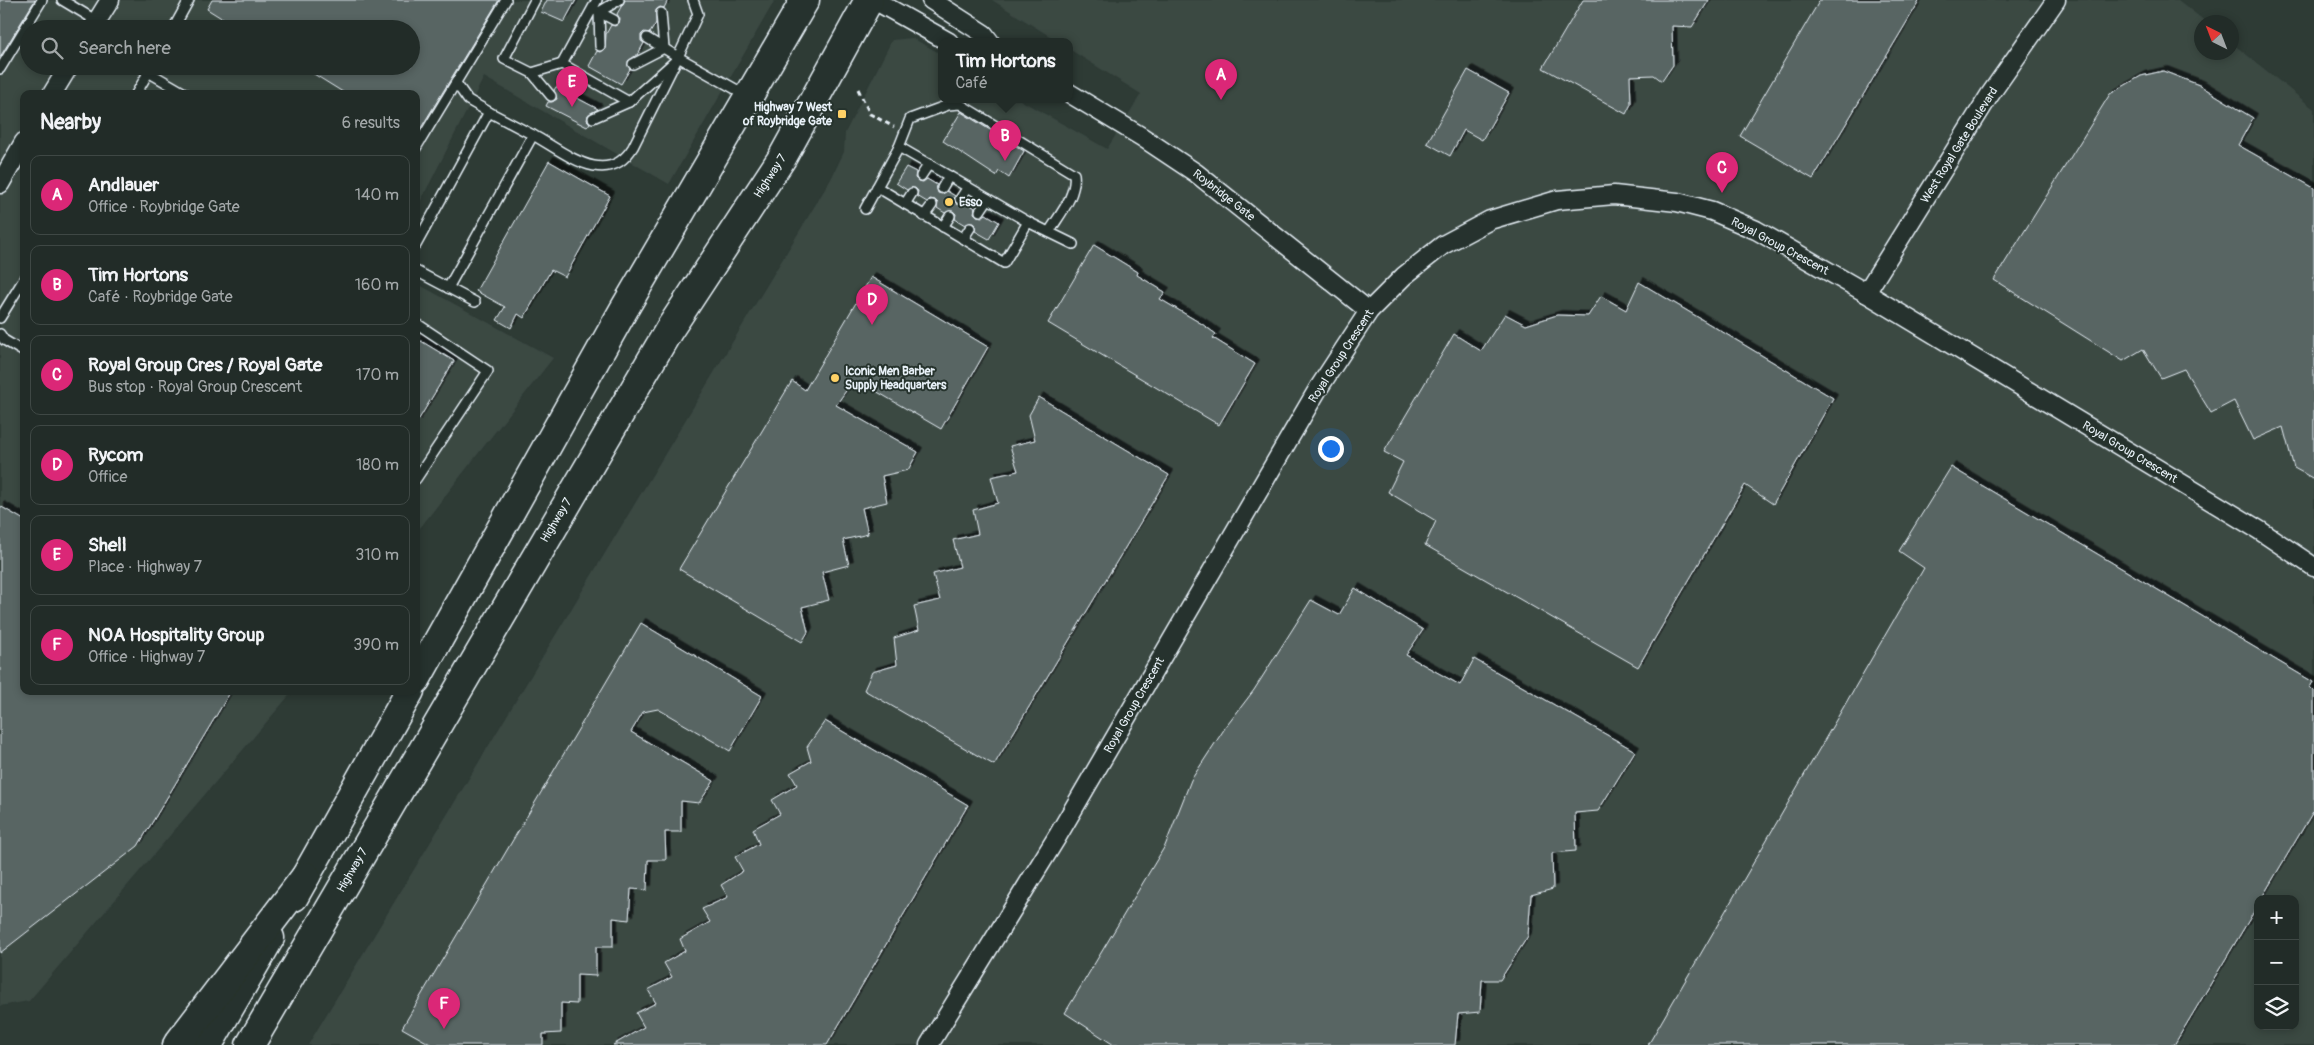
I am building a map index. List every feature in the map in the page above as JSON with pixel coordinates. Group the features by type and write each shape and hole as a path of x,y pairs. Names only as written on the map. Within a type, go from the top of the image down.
{"main road":[{"path":"420,673 623,311 805,0"},
{"name":"Highway 7","path":"250,1045 669,330 782,158 869,0"},
{"path":"208,1045 408,695"},
{"path":"177,1045 306,876"}],"street":[{"path":"97,20 110,0"},
{"path":"874,0 942,38"},
{"path":"931,0 984,34 987,38"},
{"name":"West Royal Gate Boulevard","path":"1866,293 1989,96 2056,0"},
{"path":"54,90 64,75"},
{"name":"Roybridge Gate","path":"1073,95 1142,137 1196,173 1368,311"},
{"path":"0,184 20,149"},
{"name":"Royal Group Crescent","path":"929,1045 1057,837 1318,389 1368,311 1404,276 1443,245 1490,220 1557,200 1614,195 1677,202 1712,211 1756,230 1866,293 2251,525 2314,567"}],"lane":[{"path":"30,20 42,0"},
{"path":"62,0 88,20"},
{"path":"178,20 189,0"},
{"path":"420,142 506,0"},
{"path":"535,0 504,58 532,73 551,96"},
{"path":"532,73 562,64 597,7 619,0"},
{"path":"456,83 468,100 489,112 533,134 587,165 598,168 609,167 619,163 633,147 698,14 693,0"},
{"path":"597,7 614,20"},
{"path":"597,7 600,46"},
{"path":"661,13 664,48"},
{"path":"0,69 20,36"},
{"path":"647,38 748,97"},
{"path":"633,64 664,48"},
{"path":"593,118 629,102 678,57"},
{"path":"562,64 629,102"},
{"path":"138,90 147,75"},
{"path":"158,75 180,90"},
{"path":"865,210 899,146 910,119 948,105 960,104 1074,174 1076,184 1071,197 1049,232"},
{"path":"420,238 489,112"},
{"path":"448,288 533,134"},
{"path":"899,146 1028,222 1073,244"},
{"path":"921,176 929,164"},
{"path":"942,188 949,176"},
{"path":"960,199 968,187"},
{"path":"877,188 1004,263 1028,222"},
{"path":"905,204 912,193"},
{"path":"980,211 988,199"},
{"path":"924,216 932,205"},
{"path":"943,227 950,216"},
{"path":"963,239 970,228"},
{"path":"420,273 475,302"},
{"path":"0,318 20,286"},
{"path":"420,326 488,371 420,473"},
{"path":"0,334 4,340 20,350"}],"path":[{"path":"858,90 870,114 904,132"}],"shaded area":[{"path":"0,0 775,0 669,184 484,77 420,202 420,90 20,90 20,695 290,695 29,1001 0,1006"},
{"path":"992,0 2178,0 2197,15 2194,15 2194,60 2239,60 2239,49 2314,109 2314,1045 308,1045 831,179 844,152 845,133 892,40 912,38 938,52 938,103 1025,103 1107,149 1141,94 1073,52 1073,38 1053,38"},
{"path":"420,285 553,358 420,528"}],"building":[{"path":"0,0 35,0 23,20 20,20 20,24 0,57"},
{"path":"212,0 499,0 420,129 420,90 340,90 315,75 420,75 420,20 225,20 207,9"},
{"path":"547,0 576,0 564,22 541,12"},
{"path":"625,0 668,0 664,8 660,7 656,10 656,23 650,33 644,32 641,35 641,41 644,43 638,54 628,61 630,69 621,84 589,66 597,51 601,52 605,49 606,34 611,25 615,26 619,23 620,19 617,14"},
{"path":"1583,0 1709,0 1692,27 1672,26 1673,65 1662,81 1654,75 1630,76 1631,104 1626,114 1543,68"},
{"path":"1820,0 1920,0 1813,179 1740,136"},
{"path":"1468,70 1509,93 1482,140 1464,130 1450,156 1427,143"},
{"path":"2163,71 2199,85 2253,118 2238,145 2314,188 2314,479 2294,468 2283,427 2253,440 2234,401 2211,413 2184,369 2161,378 2143,349 2123,361 1994,280 2110,94 2141,76"},
{"path":"556,87 598,109 588,115 587,120 590,123 587,127 546,106 548,102 557,99 554,90"},
{"path":"961,112 1024,151 1009,178 999,171 996,176 943,141"},
{"path":"549,161 610,196 565,277 551,270 524,318 518,314 511,328 497,320 505,307 476,291"},
{"path":"906,167 916,172 915,178 918,181 923,182 927,179 937,185 938,193 942,194 947,191 955,196 954,201 957,204 962,205 966,202 975,208 974,213 977,216 982,217 986,214 999,222 989,239 975,231 976,226 973,223 965,225 955,219 956,214 953,211 945,213 937,208 938,203 935,200 930,199 927,202 917,196 918,191 915,188 907,190 896,183"},
{"path":"1094,245 1138,272 1137,275 1165,292 1160,299 1202,324 1216,334 1213,338 1255,364 1219,425 1048,323"},
{"path":"871,277 988,347 941,429 862,383 848,388 836,405 918,452 908,470 882,476 887,502 862,508 868,534 843,540 849,565 822,572 829,600 802,607 808,632 802,642 679,569 792,381 805,390"},
{"path":"1639,282 1833,398 1773,504 1745,485 1638,667 1425,545 1436,521 1388,492 1403,462 1384,452 1454,334 1481,351 1505,314 1526,325 1557,315 1588,316 1601,296 1626,310"},
{"path":"420,340 454,361 420,417"},
{"path":"1039,397 1169,475 994,765 864,690 872,672 897,665 894,638 919,630 914,606 940,600 933,574 960,567 953,540 978,534 973,510 998,503 991,477 1018,471 1010,446 1035,440 1029,415"},
{"path":"1951,467 2313,682 2310,687 2314,691 2314,810 2263,895 2254,895 2254,912 2174,1045 1648,1045 1924,568 1899,551"},
{"path":"0,506 20,518 20,695 229,695 138,846 0,953"},
{"path":"1355,588 1423,630 1406,655 1460,685 1474,659 1635,751 1598,811 1575,813 1576,851 1552,853 1553,889 1531,895 1528,936 1500,980 1482,980 1480,1012 1458,1014 1455,1045 1114,1045 1065,1013 1165,846 1191,780 1225,728 1254,690 1311,600 1339,615"},
{"path":"641,623 762,696 730,751 658,709 643,712 631,732 714,781 699,803 681,801 681,832 665,832 666,860 648,860 647,890 631,889 629,920 613,918 613,947 596,947 596,976 577,975 577,1004 561,1003 561,1033 543,1034 543,1045 432,1045 402,1028"},
{"path":"825,721 968,805 827,1045 613,1045 644,1027 636,1013 656,1003 648,990 672,977 664,963 685,951 680,939 710,922 702,909 728,897 721,885 743,871 735,857 759,844 753,829 780,814 772,800 797,785 790,773 811,761 807,747"}],"place":[{"name":"Andlauer","path":"1221,100"},
{"name":"Shell","path":"572,107"},
{"name":"Highway 7 West of Roybridge Gate","path":"842,114"},
{"name":"Tim Hortons","path":"1005,161"},
{"name":"Royal Group Cres / Royal Gate","path":"1722,193"},
{"name":"Esso","path":"949,202"},
{"name":"Rycom","path":"872,325"},
{"name":"Iconic Men Barber Supply Headquarters","path":"835,378"},
{"name":"NOA Hospitality Group","path":"444,1029"}]}
